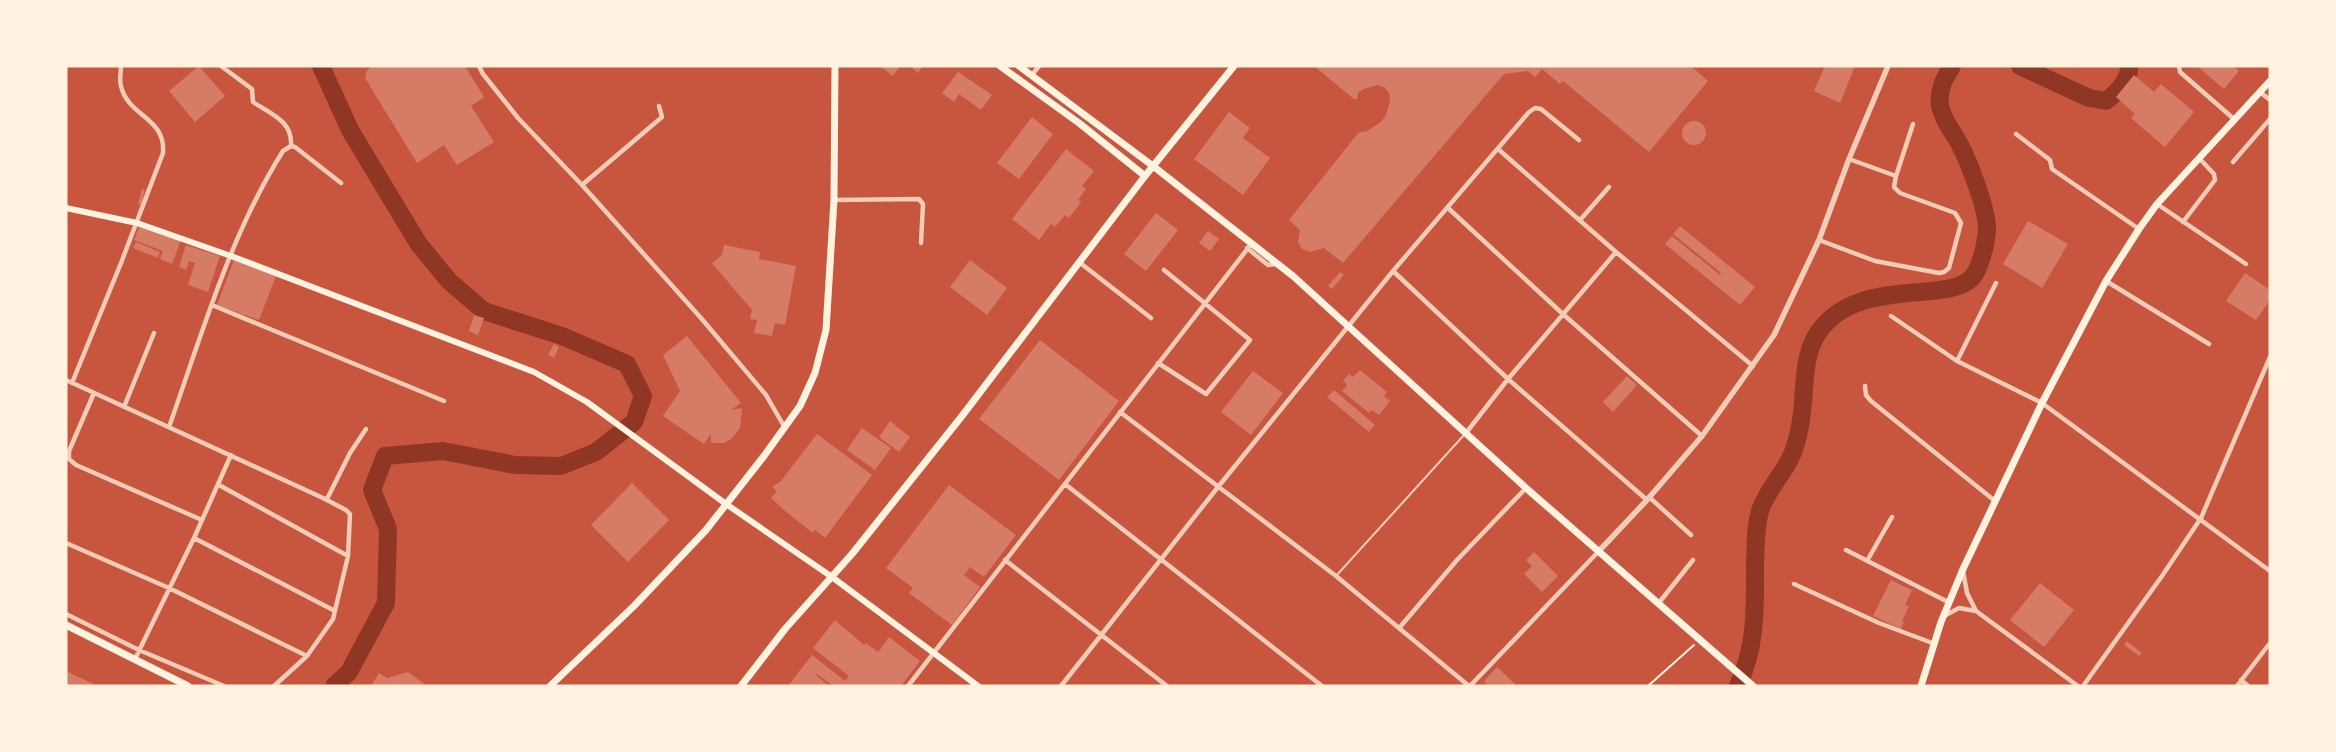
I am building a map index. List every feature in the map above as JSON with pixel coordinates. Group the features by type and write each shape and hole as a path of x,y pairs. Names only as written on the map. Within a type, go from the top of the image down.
{"main road":[{"path":"550,686 681,557 726,504 800,406 815,373 824,337 834,200 835,66"},
{"path":"1000,66 1009,69 1080,122 1145,176"},
{"path":"1019,66 1153,166 1250,246 1279,264 1526,488 1753,686"},
{"path":"741,686 785,629 832,577 962,416 1145,176 1234,66"},
{"path":"1921,686 1948,602 1963,569 2042,403 2106,281 2157,204 2270,81"},
{"path":"66,208 137,223 231,256 534,372 587,402 726,504 832,577 978,686"},
{"path":"66,625 188,686"}],"street":[{"path":"72,383 137,223 164,144 158,129 126,98 120,84 121,66"},
{"path":"221,66 252,89 254,102 286,124 292,136 291,146"},
{"path":"480,66 483,74 518,118 582,185 766,395 785,428"},
{"path":"1032,75 1039,66"},
{"path":"1120,412 1336,576 1470,686 1598,552 1702,436 1774,335 1818,240 1888,66"},
{"path":"2179,66 2180,72 2234,119"},
{"path":"2260,92 2270,100"},
{"path":"582,185 662,117 659,106"},
{"path":"1061,686 1218,487 1393,272 1529,112 1535,108 1541,109 1580,140"},
{"path":"2233,162 2270,119"},
{"path":"1818,240 1875,260 1939,273 1949,268 1961,223 1960,218 1955,213 1900,193 1894,187 1913,124"},
{"path":"2016,134 2050,160 2052,169 2139,229"},
{"path":"291,146 295,147 341,184"},
{"path":"169,427 212,305 251,208 268,174 283,151 291,146"},
{"path":"1498,149 1616,252 1753,366"},
{"path":"2183,222 2216,180 2214,174 2199,158"},
{"path":"1849,159 1896,176"},
{"path":"1580,220 1609,187"},
{"path":"834,200 919,199 924,204 921,243"},
{"path":"2157,204 2246,264"},
{"path":"1448,208 1564,315 1702,436"},
{"path":"908,686 1205,301 1250,246"},
{"path":"1466,433 1508,379 1616,252"},
{"path":"1079,262 1151,318"},
{"path":"1158,363 1206,394 1249,342 1247,335 1164,270"},
{"path":"1393,272 1508,379 1691,534"},
{"path":"2106,281 2208,344"},
{"path":"1957,361 1996,283"},
{"path":"212,305 444,401"},
{"path":"1891,316 1957,361 2042,403 2201,518 2270,571"},
{"path":"124,407 154,334"},
{"path":"2082,686 2162,576 2201,518 2270,357"},
{"path":"66,380 325,498 350,514 348,556 335,611 325,633 307,656 274,686"},
{"path":"1865,386 1866,395 1871,401 1995,501"},
{"path":"94,393 69,451 68,459 202,520"},
{"path":"325,498 350,452 366,429"},
{"path":"135,658 194,538 231,455"},
{"path":"1065,484 1322,686"},
{"path":"219,485 348,556"},
{"path":"1400,627 1457,560 1526,488"},
{"path":"1867,561 1892,517"},
{"path":"194,538 335,611"},
{"path":"66,543 169,588 307,656"},
{"path":"1846,550 1948,602"},
{"path":"1005,560 1166,686"},
{"path":"1658,604 1693,560"},
{"path":"1963,569 1967,593 1976,612"},
{"path":"1794,584 1879,623 1935,644"},
{"path":"1941,622 1952,610 1959,608 1976,612 2078,686"},
{"path":"66,614 139,650 224,686"},
{"path":"2236,686 2270,644"},
{"path":"2241,680 2248,686"}],"lane":[{"path":"1336,576 1466,433"}],"path":[{"path":"1648,686 1700,640"}],"building":[{"path":"199,66 225,96 195,122 169,91"},
{"path":"373,66 465,66 484,97 471,106 494,142 457,165 444,145 417,163 365,78 367,70"},
{"path":"880,66 900,66 893,76"},
{"path":"910,66 923,66 918,73"},
{"path":"1314,66 1691,66 1708,81 1649,152 1563,81 1560,84 1542,69 1535,77 1528,71 1504,74 1343,263 1324,248 1310,252 1302,249 1298,242 1300,230 1289,220 1358,133 1367,131 1381,122 1386,115 1390,101 1389,93 1384,87 1377,85 1364,89 1358,93 1357,99 1354,99"},
{"path":"1825,66 1855,66 1840,103 1814,91"},
{"path":"2197,66 2233,66 2239,71 2224,89"},
{"path":"958,72 992,95 981,110 959,94 954,102 942,93"},
{"path":"2134,75 2154,92 2161,84 2194,112 2165,147 2131,118 2135,114 2116,97"},
{"path":"1229,112 1250,128 1243,138 1270,158 1243,195 1194,159"},
{"path":"1032,117 1053,134 1019,179 997,163"},
{"path":"1694,121 1703,124 1706,133 1703,142 1694,145 1685,142 1682,133 1685,124"},
{"path":"1066,149 1094,171 1082,186 1086,189 1078,200 1081,202 1069,218 1065,215 1055,227 1051,224 1039,240 1012,219"},
{"path":"142,189 145,190 141,205 138,204"},
{"path":"1156,213 1178,230 1146,271 1124,254"},
{"path":"2028,221 2068,244 2042,288 2003,264"},
{"path":"140,225 181,240 172,264 160,259 163,251 134,240"},
{"path":"1680,226 1755,287 1740,305 1665,244 1672,236 1720,275 1721,273 1673,234"},
{"path":"1208,231 1219,239 1210,251 1199,243"},
{"path":"136,242 160,252 158,258 133,248"},
{"path":"186,245 220,256 208,292 188,285 195,263 189,261 186,270 179,267"},
{"path":"724,245 760,252 759,259 796,266 785,325 775,323 772,336 754,333 757,320 750,319 752,310 712,263 722,255"},
{"path":"234,260 276,276 259,320 217,305"},
{"path":"970,260 1007,288 987,315 950,287"},
{"path":"1340,272 1344,275 1332,289 1328,286"},
{"path":"2245,273 2270,290 2270,300 2256,320 2226,301"},
{"path":"474,315 484,318 478,335 469,331"},
{"path":"687,336 741,403 731,410 742,408 740,428 731,439 724,443 711,443 711,434 704,444 663,416 680,391 663,355"},
{"path":"1040,340 1119,401 1059,480 979,419"},
{"path":"554,344 559,347 554,358 548,355"},
{"path":"1360,370 1387,392 1384,396 1390,401 1379,415 1372,410 1369,413 1342,391 1347,385 1343,381 1349,374 1353,377"},
{"path":"1253,371 1283,393 1251,435 1221,412"},
{"path":"1627,376 1637,385 1613,412 1603,402"},
{"path":"1334,390 1375,425 1369,432 1327,397"},
{"path":"890,421 910,437 899,452 879,437"},
{"path":"862,428 891,448 875,470 847,450"},
{"path":"817,434 872,475 825,538 815,530 813,533 771,498 777,491 772,487 781,481"},
{"path":"632,483 669,520 628,562 591,525"},
{"path":"949,485 1016,535 984,577 970,567 964,575 980,587 952,625 909,593 913,588 886,568"},
{"path":"1534,552 1558,576 1542,592 1524,574 1532,566 1526,560"},
{"path":"1891,580 1912,590 1905,605 1909,606 1902,621 1904,622 1901,629 1873,616"},
{"path":"2040,583 2074,610 2044,647 2010,620"},
{"path":"835,620 864,645 866,643 878,652 889,637 920,661 901,686 833,686 817,674 829,686 788,686 812,655 845,681 849,676 813,648"},
{"path":"2127,641 2142,653 2139,656 2124,645"},
{"path":"1497,667 1515,686 1489,686 1484,681"},
{"path":"66,671 98,686 66,686"},
{"path":"408,672 427,686 371,686 379,673 387,678"}],"waterway":[{"path":"321,66 350,130 418,243 449,281 484,311 562,336 627,364 643,396 634,422 596,452 561,466 515,465 443,451 385,456 372,490 388,529 386,603 349,672 334,686"},
{"path":"1738,686 1749,655 1754,625 1755,562 1759,515 1767,495 1795,447 1802,415 1808,357 1816,336 1833,316 1855,304 1879,297 1949,288 1966,283 1976,272 1980,262 1987,232 1984,208 1967,161 1959,143 1945,121 1940,106 1942,85 1952,66"},
{"path":"2020,66 2089,98 2106,101 2125,82 2129,66"}]}
